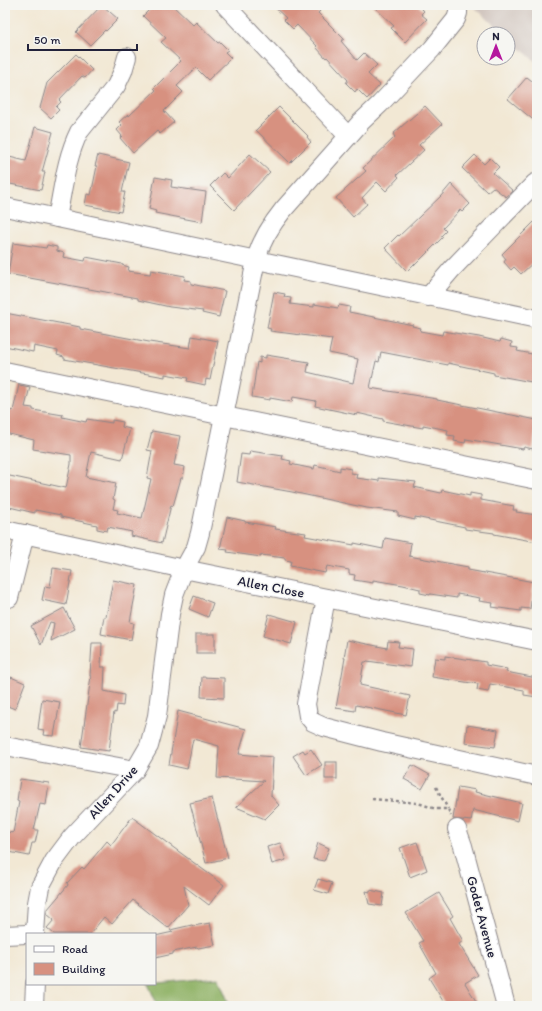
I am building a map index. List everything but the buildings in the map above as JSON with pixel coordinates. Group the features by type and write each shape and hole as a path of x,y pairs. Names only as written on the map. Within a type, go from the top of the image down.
{"street":[{"path":"225,5 348,136"},
{"name":"Allen Drive","path":"34,933 40,887 54,861 72,837 135,770 150,746 154,729 174,595 184,569 196,547 200,533 256,260 262,241 274,221 348,136 432,49 456,19 458,5"},
{"path":"57,218 69,159 76,139 116,86 123,71 127,57"},
{"path":"428,297 452,269 535,183"},
{"path":"5,207 537,319"},
{"path":"5,371 537,480"},
{"name":"Allen Close","path":"5,530 184,569 537,641"},
{"path":"9,598 26,534"},
{"path":"326,598 306,704 308,716 313,722 324,727 382,742 537,776"},
{"path":"5,746 135,770"},
{"name":"Godet Avenue","path":"457,829 463,846 506,1006"},
{"path":"5,935 26,934"},
{"path":"34,1006 35,985"}],"path":[{"path":"436,787 457,829"},
{"path":"372,799 418,803 436,809 448,809"}],"shaded area":[{"path":"472,5 537,5 537,63 516,45 516,26 495,26"}],"green space":[{"path":"218,977 230,1006 158,1006 148,985 156,985 156,983"}]}
